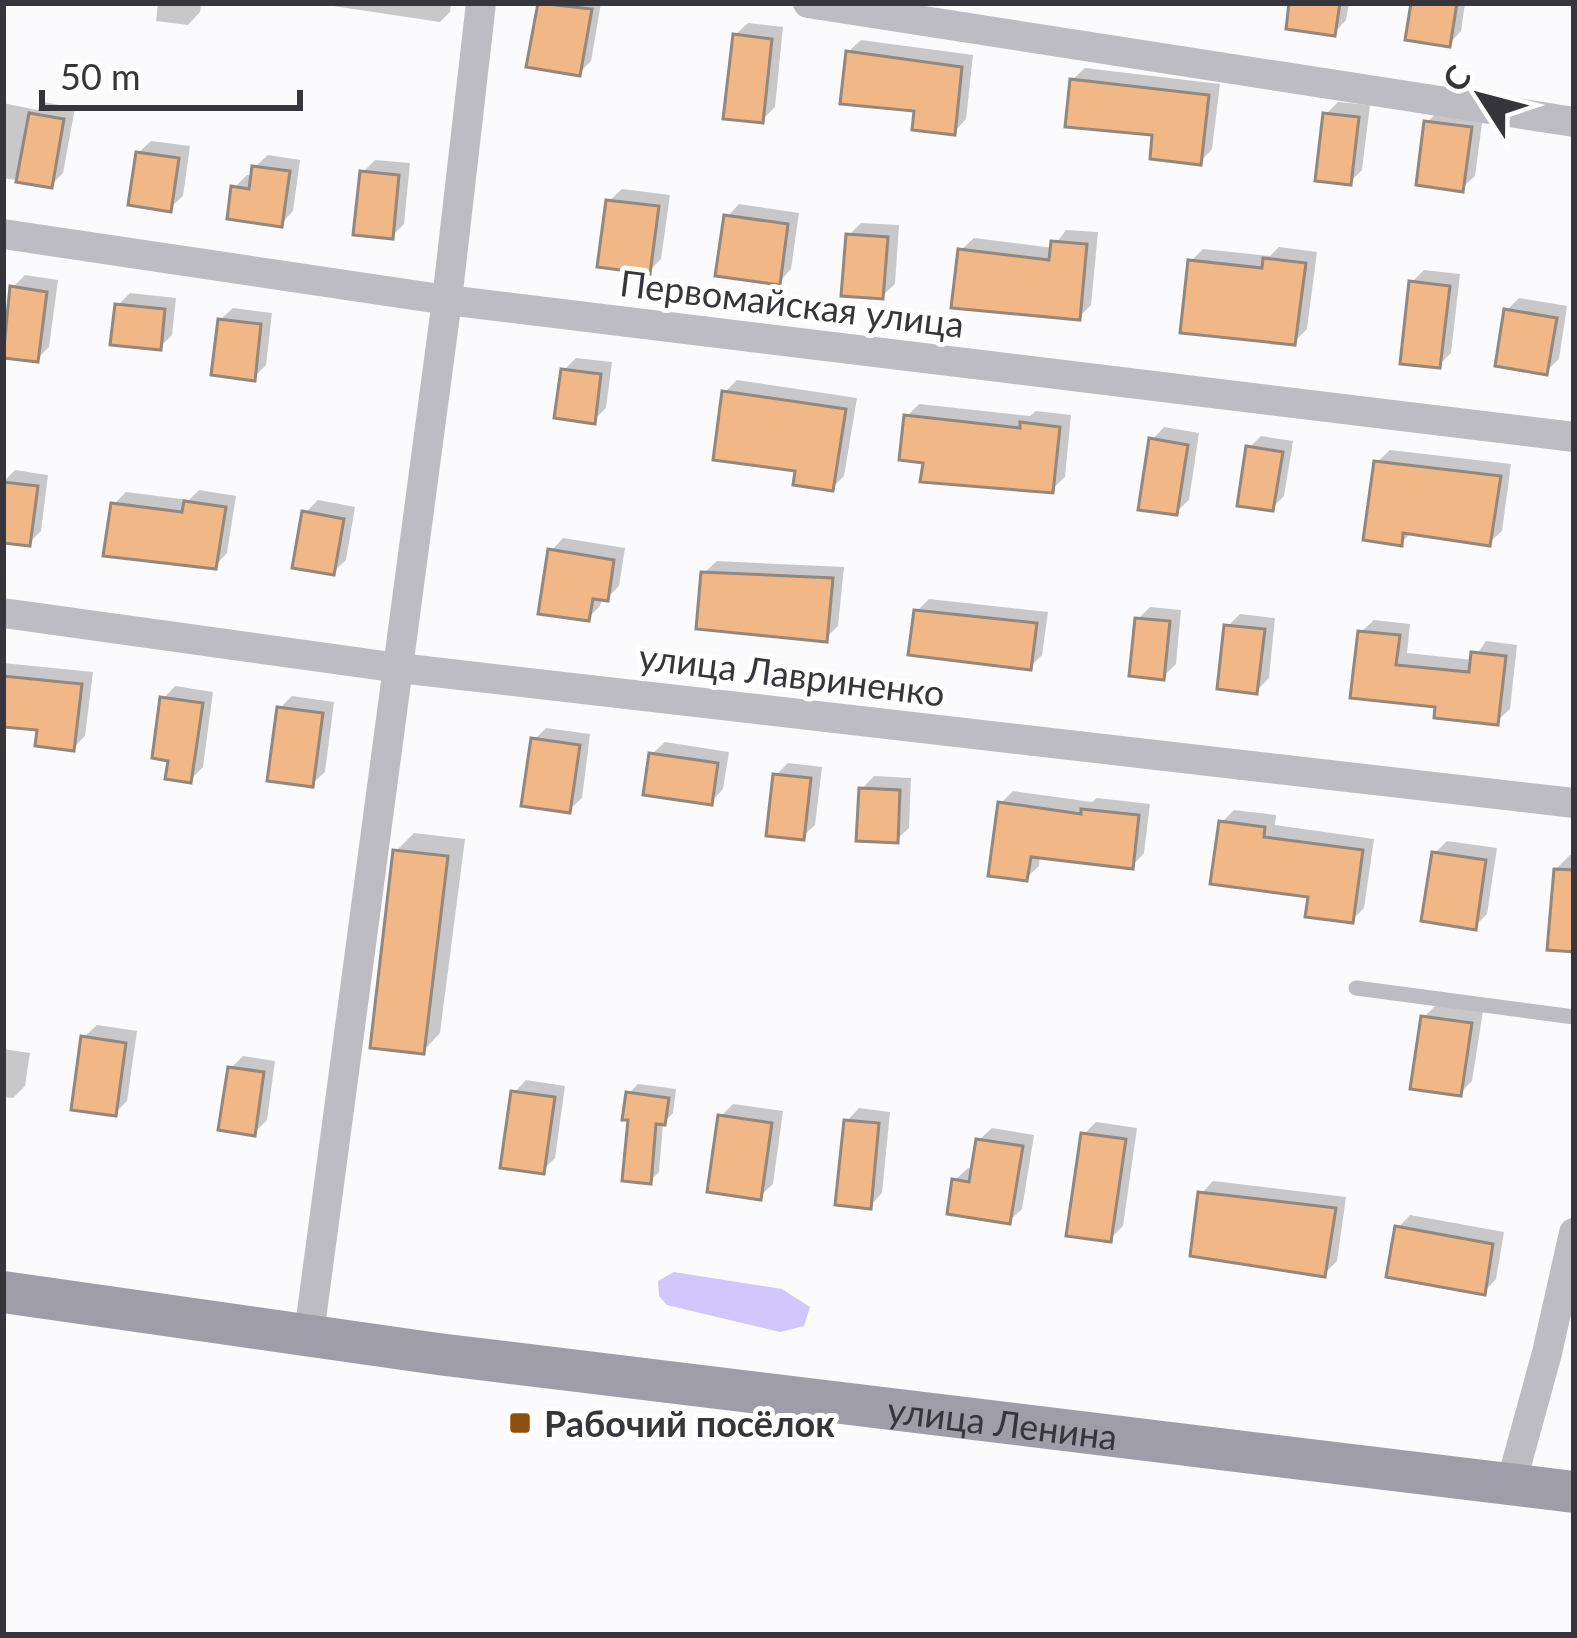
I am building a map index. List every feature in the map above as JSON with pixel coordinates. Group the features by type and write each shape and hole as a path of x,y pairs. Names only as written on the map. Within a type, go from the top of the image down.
{"main road":[{"name":"улица Ленина","path":"3,1292 461,1357 1574,1492"}],"street":[{"path":"309,1334 447,300 481,3"},
{"path":"808,3 1574,122"},
{"name":"Первомайская улица","path":"3,234 447,300 1574,437"},
{"name":"улица Лавриненко","path":"3,613 399,668 1574,803"},
{"path":"1511,1484 1574,1233"}],"lane":[{"path":"1356,988 1574,1016"}],"shaded area":[{"path":"674,1272 782,1289 810,1307 804,1326 780,1332 667,1305 659,1296 658,1281"}],"building":[{"path":"538,3 592,9 580,76 526,67"},
{"path":"1289,3 1340,3 1335,36 1286,29"},
{"path":"1411,3 1457,3 1450,47 1405,40"},
{"path":"733,34 772,39 763,123 723,119"},
{"path":"846,51 962,67 955,135 912,130 914,111 840,104"},
{"path":"1070,79 1209,95 1201,165 1150,159 1152,135 1065,127"},
{"path":"29,113 64,119 52,188 16,182"},
{"path":"1323,113 1359,117 1351,185 1315,181"},
{"path":"1424,121 1472,127 1463,192 1416,185"},
{"path":"136,152 179,158 171,212 128,205"},
{"path":"252,166 290,171 282,227 227,219 231,186 249,189"},
{"path":"360,171 399,175 393,239 353,235"},
{"path":"606,200 659,206 650,274 597,267"},
{"path":"724,215 788,224 780,285 715,276"},
{"path":"846,234 888,237 883,299 841,296"},
{"path":"1051,241 1087,244 1080,320 951,308 958,249 1049,260"},
{"path":"1263,258 1306,263 1295,345 1180,333 1188,260 1262,268"},
{"path":"1409,281 1450,286 1440,368 1400,364"},
{"path":"10,286 47,292 38,362 3,358"},
{"path":"115,304 165,309 161,350 110,345"},
{"path":"1504,309 1557,318 1547,375 1495,366"},
{"path":"218,319 261,324 255,381 211,375"},
{"path":"561,369 601,374 595,424 554,418"},
{"path":"722,391 846,409 833,491 793,485 795,471 713,460"},
{"path":"904,415 1020,428 1020,422 1060,427 1053,493 920,482 923,463 899,460"},
{"path":"1149,438 1188,445 1177,515 1138,510"},
{"path":"1246,446 1283,452 1273,511 1237,506"},
{"path":"1374,461 1501,476 1490,546 1403,533 1402,546 1363,540"},
{"path":"3,482 38,486 30,546 3,543"},
{"path":"184,501 226,507 216,569 103,556 111,503 182,512"},
{"path":"302,511 344,519 334,575 292,568"},
{"path":"548,549 614,560 608,601 593,599 589,621 538,614"},
{"path":"701,572 833,578 827,642 696,629"},
{"path":"914,610 1037,623 1031,670 908,655"},
{"path":"1135,618 1170,621 1164,680 1129,676"},
{"path":"1224,625 1265,629 1257,694 1217,689"},
{"path":"1358,631 1400,635 1396,665 1469,672 1471,652 1506,656 1498,725 1434,718 1435,707 1350,698"},
{"path":"3,676 82,684 74,751 35,746 37,730 3,727"},
{"path":"160,697 203,703 191,783 165,779 168,761 152,758"},
{"path":"277,707 323,713 313,787 267,781"},
{"path":"531,738 580,745 570,813 521,806"},
{"path":"649,753 718,763 712,805 643,795"},
{"path":"773,774 811,778 804,840 766,836"},
{"path":"859,788 900,790 898,843 856,841"},
{"path":"998,802 1081,814 1081,809 1139,815 1133,869 1031,857 1027,881 988,876"},
{"path":"1219,821 1265,827 1264,837 1363,850 1353,923 1305,917 1308,897 1210,884"},
{"path":"393,850 448,856 424,1054 370,1048"},
{"path":"1432,852 1486,860 1476,930 1421,921"},
{"path":"1554,869 1574,870 1574,952 1547,950"},
{"path":"1421,1016 1472,1023 1461,1096 1410,1089"},
{"path":"81,1036 126,1043 116,1116 71,1110"},
{"path":"228,1067 264,1072 255,1136 218,1130"},
{"path":"511,1091 555,1097 544,1174 500,1168"},
{"path":"626,1092 669,1098 665,1125 656,1124 651,1184 622,1181"},
{"path":"718,1115 772,1123 761,1200 707,1192"},
{"path":"844,1120 879,1123 871,1209 835,1205"},
{"path":"1081,1133 1126,1139 1111,1242 1066,1236"},
{"path":"976,1139 1023,1146 1010,1224 947,1214 952,1179 969,1182"},
{"path":"1198,1192 1336,1208 1325,1277 1190,1256"},
{"path":"1395,1226 1493,1244 1485,1295 1386,1277"}],"place":[{"name":"Рабочий посёлок","path":"520,1423"}]}
